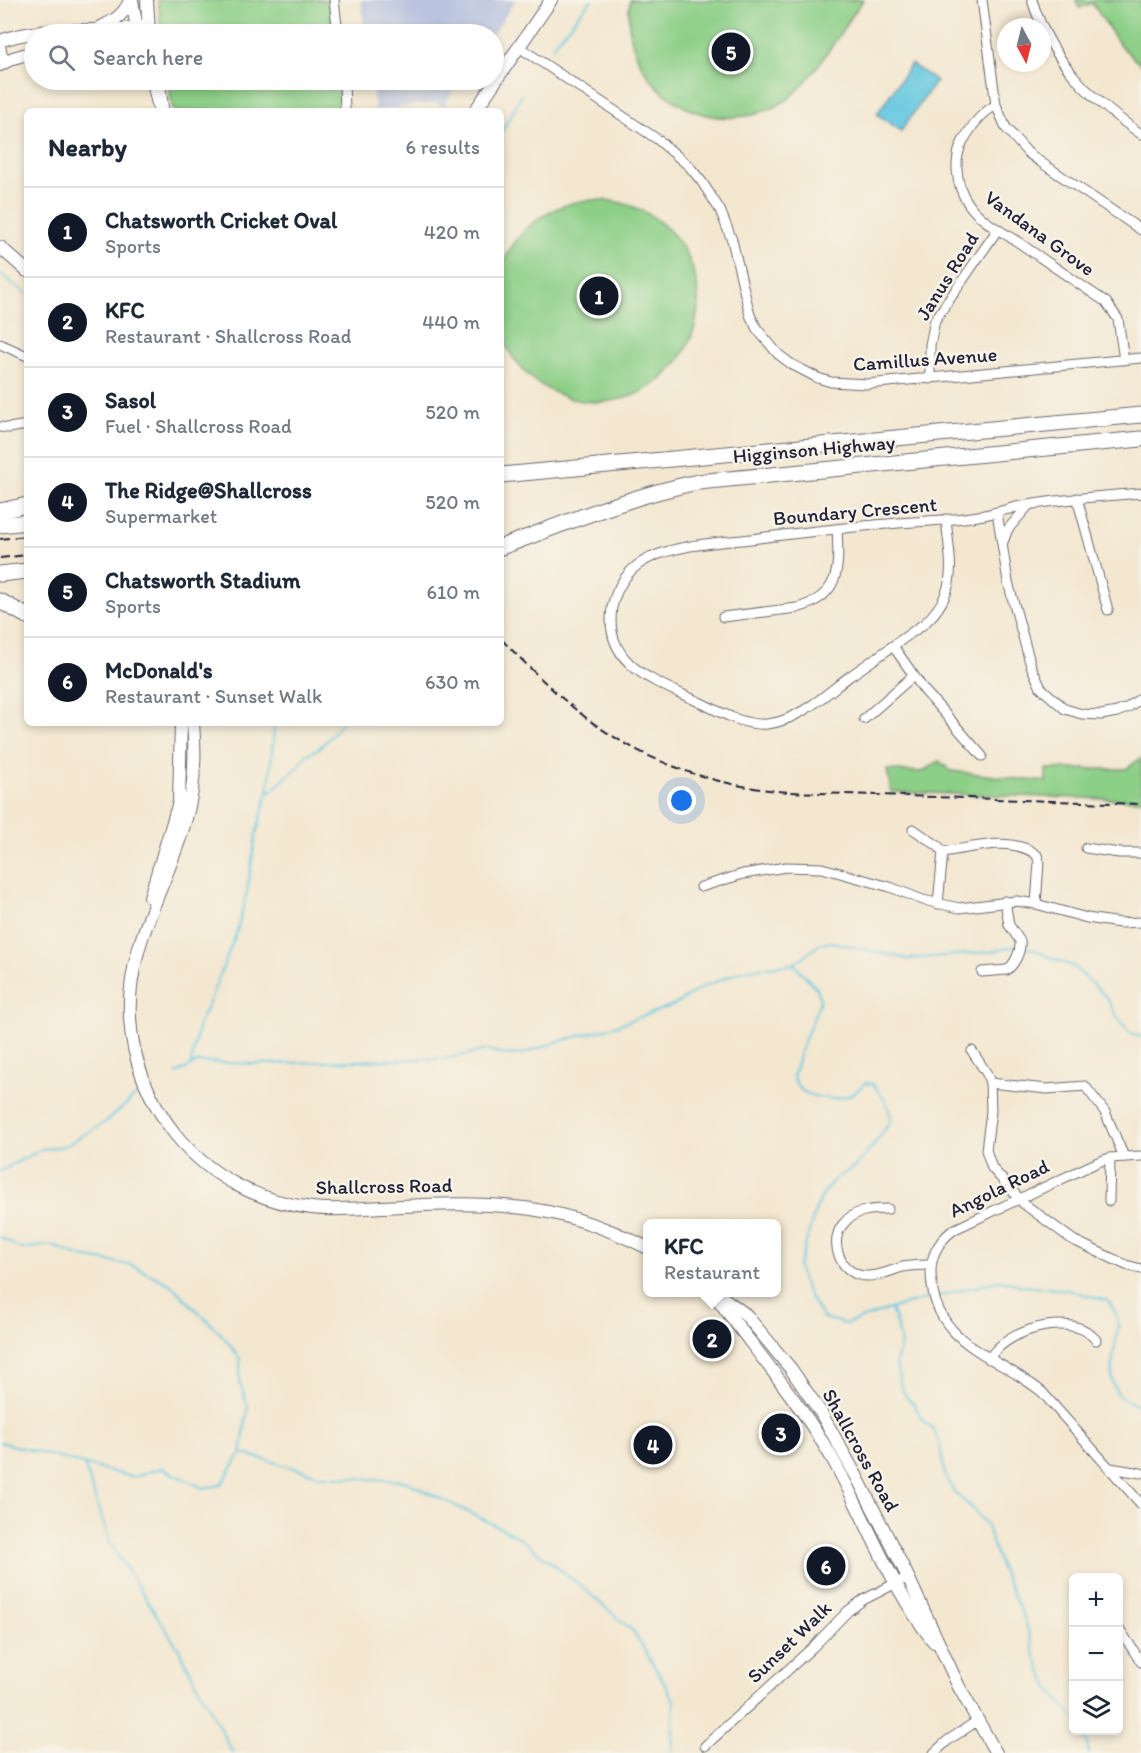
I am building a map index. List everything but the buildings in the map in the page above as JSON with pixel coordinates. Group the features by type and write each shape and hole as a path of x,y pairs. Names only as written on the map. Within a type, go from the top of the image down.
{"highway":[{"name":"Higginson Highway","path":"504,475 1141,415"},
{"name":"Higginson Highway","path":"504,546 641,496 698,482 1141,439"},
{"path":"504,470 569,468"},
{"path":"0,511 24,506"},
{"path":"0,525 24,522"},
{"path":"0,574 24,571"},
{"path":"0,601 24,614"}],"street":[{"path":"107,24 118,18 131,0"},
{"path":"131,0 139,24"},
{"path":"143,24 147,0"},
{"path":"334,0 337,24"},
{"path":"982,0 996,105 1006,128 1027,152 1141,230"},
{"path":"1032,0 1044,31 1066,68 1098,102 1141,134"},
{"path":"504,69 550,1"},
{"path":"24,35 0,42 2,64 24,56"},
{"name":"Camillus Avenue","path":"519,47 657,139 689,166 720,210 732,240 750,315 757,329 778,354 805,372 831,381 867,384 1141,358"},
{"path":"153,90 157,108"},
{"path":"161,90 164,108"},
{"path":"344,90 345,108"},
{"path":"477,108 489,90"},
{"name":"Vandana Grove","path":"996,105 978,118 961,146 957,163 958,178 968,203 976,213 998,229 1106,302 1118,319 1124,360"},
{"name":"Janus Road","path":"930,379 930,345 935,320 998,229"},
{"path":"0,247 24,268"},
{"path":"0,344 24,355"},
{"path":"0,427 24,426"},
{"path":"946,519 979,516 1077,498 1141,493"},
{"path":"1077,498 1108,610"},
{"path":"1002,542 1008,529 1029,505"},
{"path":"997,512 1008,582 1031,666 1041,688 1065,709 1101,715 1127,708 1141,698"},
{"name":"Boundary Crescent","path":"946,519 951,569 947,596 936,614 925,623 805,708 779,722 756,724 739,720 648,678 628,663 617,645 611,624 614,601 626,576 650,557 711,543 837,529 946,519"},
{"path":"723,617 797,608 808,605 823,596 834,582 838,567 837,529"},
{"path":"892,646 913,676 982,756"},
{"path":"864,718 913,676"},
{"name":"Shallcross Road","path":"181,726 179,802 147,905 144,928 133,968 130,1021 136,1059 147,1089 166,1123 183,1144 213,1171 240,1187 260,1196 295,1206 332,1209 476,1204 516,1207 581,1221 643,1246"},
{"name":"Shallcross Road","path":"144,928 169,871 185,823 193,784 195,746 193,726"},
{"path":"913,829 943,852 938,903"},
{"path":"943,852 1002,845 1035,853 1039,862 1036,904"},
{"path":"1086,848 1119,853 1141,853"},
{"path":"701,887 743,874 786,867 822,868 959,908 1005,901 1036,904 1087,918 1120,923 1141,922"},
{"path":"982,972 1007,970 1015,962 1020,950 1020,941 1009,925 1005,901"},
{"path":"972,1051 984,1068 990,1083 991,1111 986,1141 987,1156 992,1168 1030,1209 1073,1240 1126,1265 1141,1269"},
{"path":"990,1083 1047,1089 1085,1086 1105,1112 1124,1157"},
{"name":"Angola Road","path":"1141,1156 1110,1158 965,1223 948,1233 938,1247 931,1265 934,1299 939,1312 954,1332 972,1349 1024,1378 1042,1392 1141,1504"},
{"path":"1109,1201 1110,1158"},
{"path":"888,1209 866,1210 845,1221 836,1244 843,1263 855,1274 869,1277 911,1266 931,1265"},
{"name":"Shallcross Road","path":"717,1297 790,1392 816,1432 833,1460 895,1585 940,1650"},
{"name":"Shallcross Road","path":"720,1297 745,1314 791,1369 821,1413 858,1479 933,1629 940,1650 996,1753"},
{"path":"989,1359 994,1350 1014,1336 1044,1327 1079,1327 1096,1340"},
{"path":"1110,1468 1141,1473"},
{"name":"Sunset Walk","path":"705,1746 807,1653 848,1611 863,1600 908,1577"},
{"path":"1123,1633 1141,1662"},
{"path":"934,1753 947,1741 977,1721"}],"shaded area":[{"path":"361,0 516,0 500,24 364,24"},
{"path":"372,90 454,90 443,106 437,103 375,108"}],"green space":[{"path":"158,0 329,0 332,24 161,24"},
{"path":"630,0 863,0 816,69 795,93 785,101 756,114 727,118 700,113 674,101 654,82 638,59 630,31"},
{"path":"1076,0 1141,0 1141,65 1120,45 1092,3 1079,8"},
{"path":"170,90 340,90 342,102 341,108 173,108"},
{"path":"587,200 607,200 636,207 653,217 669,229 686,253 691,262 698,291 698,311 694,330 681,357 669,373 653,385 626,398 607,402 587,402 558,395 525,373 504,342 504,260 525,229 549,212 568,204"},
{"path":"1141,758 1141,800 891,792 887,770 922,772 939,761 951,771 1046,782 1046,769 1126,769"}],"water":[{"path":"911,64 936,81 901,131 877,114"}],"waterway":[{"path":"552,47 591,0"},
{"path":"504,128 522,95"},
{"path":"0,274 24,292"},
{"path":"191,1064 199,1023 237,931 247,892 256,835 269,787 273,726"},
{"path":"269,793 299,766 305,756 319,748 339,726"},
{"path":"176,1074 198,1062 259,1064 449,1058 487,1050 509,1055 522,1054 606,1029 674,1005 703,987 744,970 794,964 820,944 832,942 908,959 990,952 1016,946"},
{"path":"1023,947 1073,966 1106,997 1130,1033 1141,1037"},
{"path":"794,964 818,990 820,1001 801,1049 793,1077 797,1086 810,1095 834,1099 851,1095 865,1083 873,1084 886,1102 892,1119 875,1144 855,1166 834,1180 820,1201 798,1267 808,1294 823,1318 846,1324 930,1298"},
{"path":"0,1171 42,1149 65,1146 107,1121 140,1092"},
{"path":"0,1237 21,1249 50,1245 82,1257 131,1265 170,1284 225,1338 240,1359 240,1383 248,1407 241,1453 221,1485 203,1488 161,1468 132,1477 0,1442"},
{"path":"939,1296 1001,1280 1023,1286 1068,1290 1108,1301 1116,1313 1118,1322 1112,1371 1113,1383 1118,1393 1127,1401 1141,1405"},
{"path":"891,1309 901,1344 896,1363 901,1387 923,1421 933,1428 940,1446 945,1474 955,1493 986,1524 1000,1566 1026,1623 1036,1659 1049,1688 1069,1712"},
{"path":"241,1453 322,1476 405,1481 517,1536 581,1586 634,1632 674,1700 672,1753"},
{"path":"84,1464 110,1543 178,1648 233,1753"},
{"path":"1084,1735 1088,1753"}],"railway":[{"path":"0,539 24,536"},
{"path":"0,558 24,555"},
{"path":"504,642 566,701 611,735 659,760 736,785 789,792 1141,804"}],"place":[{"name":"Chatsworth Stadium","path":"731,52"},
{"name":"Chatsworth Cricket Oval","path":"599,296"},
{"name":"KFC","path":"712,1339"},
{"name":"Sasol","path":"781,1433"},
{"name":"The Ridge@Shallcross","path":"653,1445"},
{"name":"McDonald's","path":"826,1566"}]}
